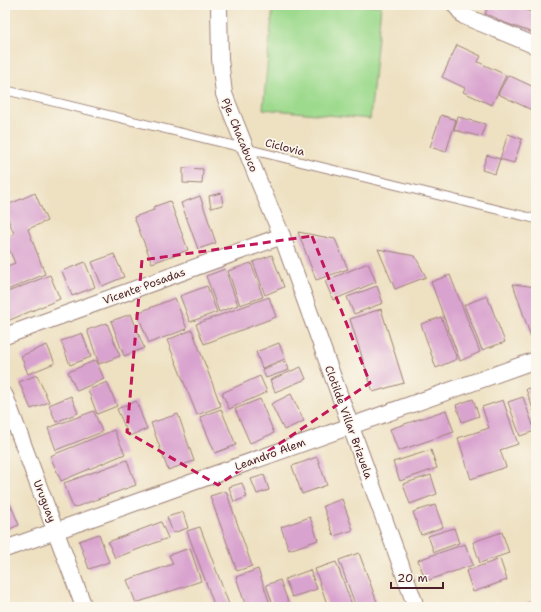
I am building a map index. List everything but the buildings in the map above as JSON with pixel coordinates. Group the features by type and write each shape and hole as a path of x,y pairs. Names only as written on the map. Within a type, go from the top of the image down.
{"street":[{"name":"Pje. Chacabuco","path":"219,5 220,60 224,94 282,236"},
{"path":"455,5 464,16 536,46"},
{"name":"Vicente Posadas","path":"5,336 282,236"},
{"name":"Clotilde Villar Brizuela","path":"282,236 416,607"},
{"name":"Leandro Alem","path":"5,549 536,360"},
{"name":"Uruguay","path":"5,396 84,607"}],"lane":[{"name":"Ciclovia","path":"5,90 536,219"}],"highlighted area":[{"path":"312,236 370,383 218,485 127,432 142,260"}],"green space":[{"path":"273,5 381,5 370,119 263,109"}]}
